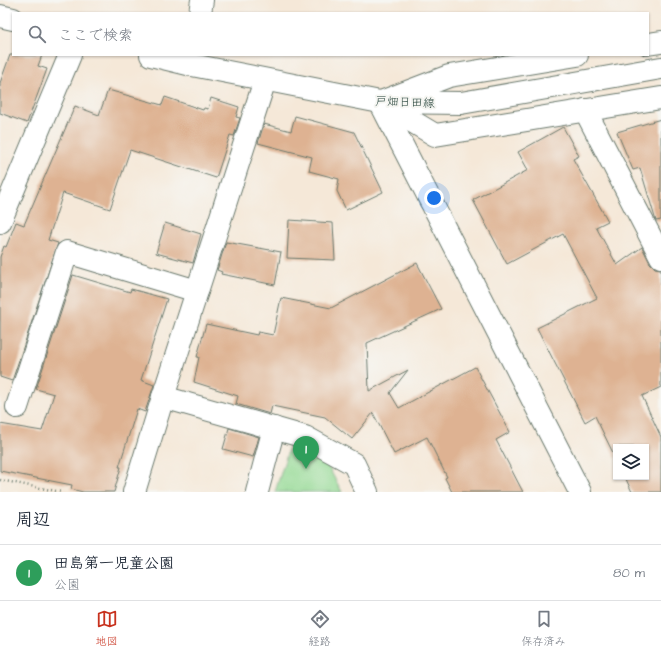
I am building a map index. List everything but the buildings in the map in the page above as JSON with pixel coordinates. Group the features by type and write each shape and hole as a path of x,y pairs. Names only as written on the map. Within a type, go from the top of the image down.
{"street":[{"path":"200,12 202,0"},
{"path":"0,16 12,19"},
{"path":"649,44 661,42"},
{"path":"0,222 70,56"},
{"name":"戸畑日田線","path":"159,56 193,60 265,80 380,102 461,103 661,68"},
{"path":"380,102 449,76 571,56"},
{"path":"134,492 162,397 265,80"},
{"path":"380,102 435,134 661,98"},
{"path":"380,102 580,492"},
{"path":"585,110 661,257"},
{"path":"17,407 67,252 197,291"},
{"path":"162,397 305,437 354,464 367,492"},
{"path":"257,492 274,428"}],"path":[{"path":"0,480 61,492"}],"green space":[{"path":"291,441 317,446 342,492 275,492"}],"place":[{"name":"田島第一児童公園","path":"306,469"}]}
